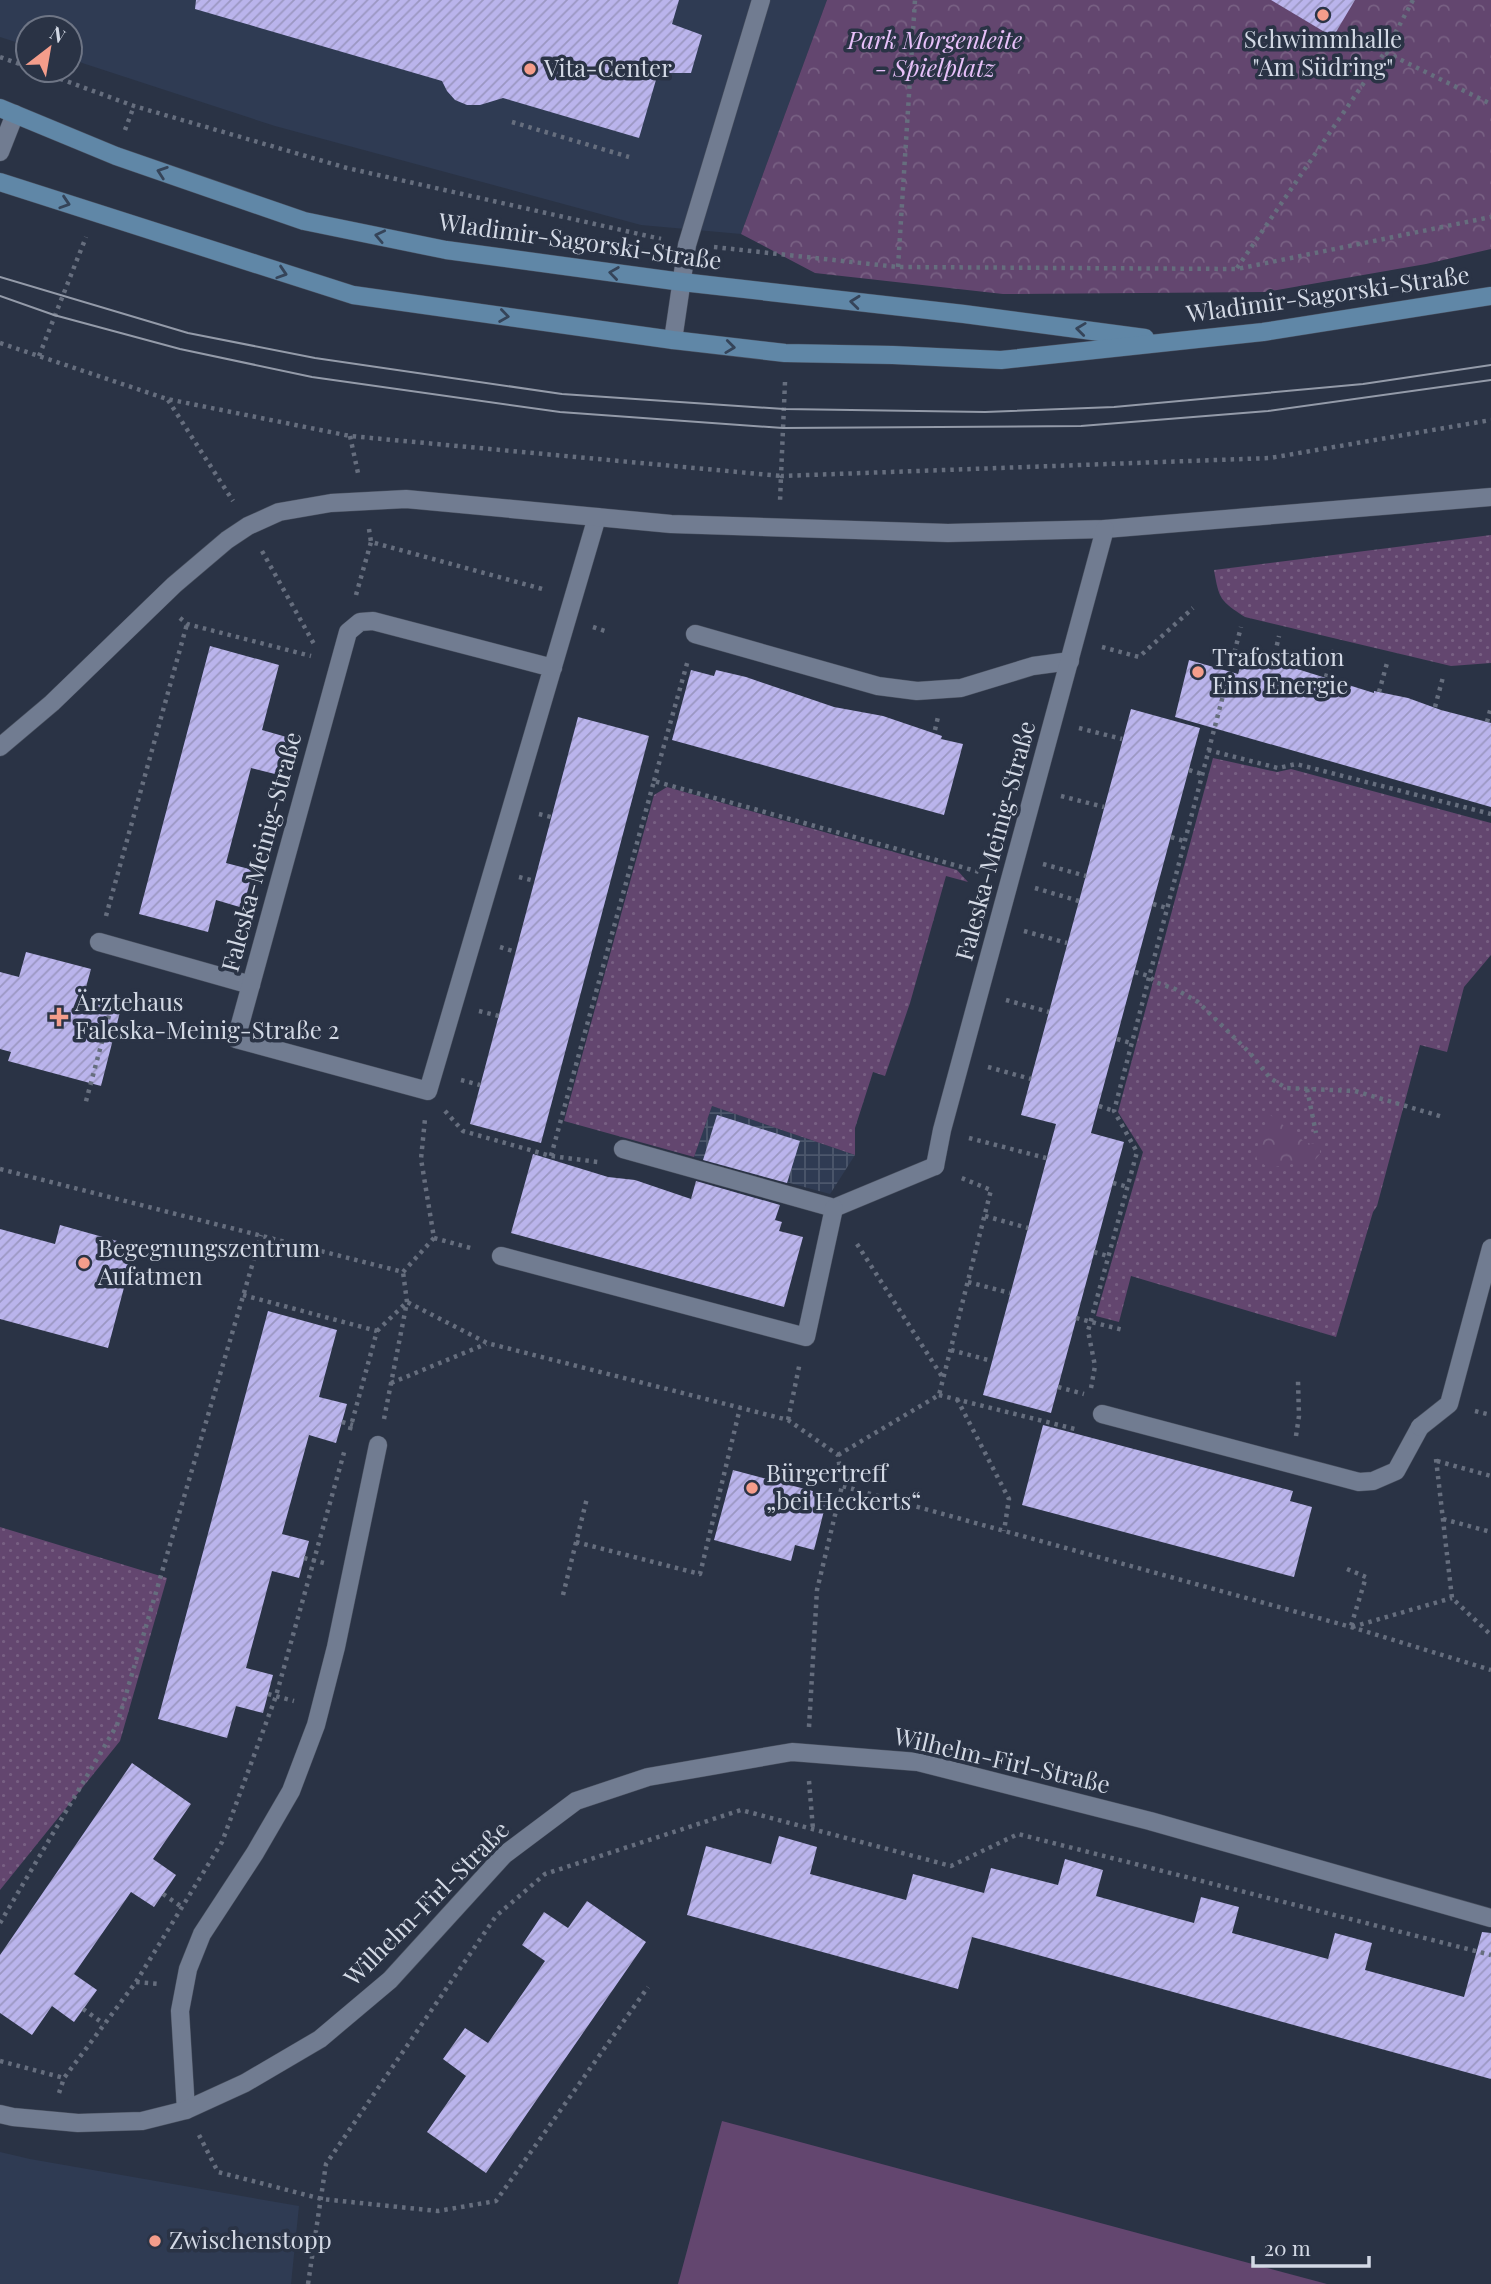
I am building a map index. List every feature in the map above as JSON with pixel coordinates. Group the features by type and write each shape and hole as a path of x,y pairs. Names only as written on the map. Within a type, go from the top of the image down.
{"main road":[{"name":"Wladimir-Sagorski-Straße","path":"7,111 116,156 304,221 446,250 682,282 1173,341"},
{"name":"Wladimir-Sagorski-Straße","path":"0,183 354,296 785,353 1001,360 1263,332 1491,296"}],"street":[{"path":"673,340 687,245 761,0"},
{"path":"0,152 7,111"},
{"path":"0,747 52,703 158,600 227,540 248,526 279,512 331,503 406,499 671,524 947,533 1105,529 1491,497"},
{"path":"428,1091 597,517"},
{"name":"Faleska-Meinig-Straße","path":"935,1167 942,1130 1105,529"},
{"path":"360,622 373,621 553,668"},
{"name":"Faleska-Meinig-Straße","path":"360,622 348,632 236,1039 428,1091"},
{"path":"695,634 878,686 917,691 961,688 1032,666 1070,661"},
{"path":"99,942 251,985"},
{"path":"623,1149 834,1208 935,1167"},
{"path":"501,1256 806,1337 834,1208"},
{"path":"1102,1414 1359,1482 1373,1481 1395,1471 1420,1427 1449,1404 1491,1248"},
{"path":"186,2110 180,2011 188,1969 202,1934 291,1791 316,1725 336,1647 378,1445"},
{"name":"Wilhelm-Firl-Straße","path":"0,2114 78,2123 142,2121 186,2110 245,2083 320,2039 390,1980 504,1855 576,1801 648,1777 792,1752 918,1762 1150,1821 1491,1918"}],"path":[{"path":"898,267 915,0"},
{"path":"1237,269 1385,52 1413,0"},
{"path":"1385,52 1491,104"},
{"path":"74,84 134,106 347,168 687,245 898,267 1237,269 1491,216"},
{"path":"512,121 629,157"},
{"path":"0,343 167,399 350,436 781,476 1270,458 1491,420"},
{"path":"167,399 248,526 335,679"},
{"path":"350,436 371,542 353,607 360,622"},
{"path":"779,527 781,476"},
{"path":"371,542 573,598"},
{"path":"158,600 187,624 323,659"},
{"path":"1076,639 1139,657 1193,608"},
{"path":"99,942 187,624"},
{"path":"1114,1111 1241,627"},
{"path":"1273,662 1279,636"},
{"path":"1326,677 1334,650"},
{"path":"551,1156 690,654"},
{"path":"1379,692 1387,663"},
{"path":"1435,707 1443,677"},
{"path":"1487,722 1491,707"},
{"path":"935,730 936,723"},
{"path":"1112,737 1122,739"},
{"path":"1208,750 1278,768 1296,764 1491,814"},
{"path":"1189,770 1202,774"},
{"path":"654,781 1010,881"},
{"path":"1091,804 1104,807"},
{"path":"540,814 551,817"},
{"path":"1171,837 1184,841"},
{"path":"1071,872 1086,876"},
{"path":"520,877 535,881"},
{"path":"1068,897 1079,901"},
{"path":"1153,904 1167,908"},
{"path":"1058,940 1068,943"},
{"path":"498,947 516,952"},
{"path":"1135,972 1149,976 1155,982 1198,1002 1251,1054 1270,1078 1286,1087 1355,1091 1443,1118"},
{"path":"81,1004 110,1012 85,1105"},
{"path":"1028,1006 1049,1012"},
{"path":"486,1012 499,1016"},
{"path":"1117,1039 1131,1043"},
{"path":"995,1069 1031,1079"},
{"path":"466,1081 481,1085"},
{"path":"1307,1089 1316,1133"},
{"path":"428,1091 463,1131 562,1161 617,1164 623,1149"},
{"path":"428,1091 421,1159 434,1238"},
{"path":"1090,1396 1094,1366 1088,1331 1137,1152 1114,1111 1099,1106"},
{"path":"942,1130 1046,1158"},
{"path":"838,1455 939,1395 991,1191 935,1167"},
{"path":"0,1169 403,1272"},
{"path":"1113,1183 1128,1187"},
{"path":"834,1208 944,1379"},
{"path":"985,1216 1028,1228"},
{"path":"0,1923 117,1725 261,1235"},
{"path":"434,1238 501,1256"},
{"path":"403,1272 434,1238"},
{"path":"1094,1252 1108,1256"},
{"path":"383,1420 407,1301 403,1272"},
{"path":"968,1282 1010,1293"},
{"path":"243,1295 377,1331"},
{"path":"51,2121 64,2078 136,1982 222,1842 276,1696 377,1331 407,1301"},
{"path":"407,1301 487,1343 788,1420 838,1455 842,1486 817,1590 807,1753 813,1829"},
{"path":"1076,1318 1123,1330"},
{"path":"390,1384 487,1343"},
{"path":"788,1420 803,1350"},
{"path":"951,1350 992,1361"},
{"path":"1293,1464 1299,1416 1298,1381"},
{"path":"1058,1387 1070,1391"},
{"path":"939,1395 1043,1422"},
{"path":"957,1399 1009,1499 1004,1531"},
{"path":"576,1542 701,1574 740,1408"},
{"path":"1420,1427 1437,1461 1452,1598 1491,1635"},
{"path":"1437,1461 1491,1476"},
{"path":"842,1486 1351,1627 1491,1670"},
{"path":"563,1595 587,1498"},
{"path":"1443,1519 1491,1532"},
{"path":"1347,1569 1366,1577 1351,1627"},
{"path":"1351,1627 1452,1598"},
{"path":"308,2284 326,2164 496,1916 545,1874 741,1810 951,1866 1018,1833 1491,1955"},
{"path":"136,1982 184,1987"},
{"path":"186,2110 218,2172 321,2199 438,2211 496,2201 648,1987"},
{"path":"83,2009 104,2024"},
{"path":"0,2061 64,2078"}],"shaded area":[{"path":"0,0 827,0 741,234 641,225 275,126 84,64 84,14 14,14 14,42 0,37"},
{"path":"712,1106 855,1155 830,1194 694,1157"},
{"name":"Zwischenstopp","path":"0,2152 299,2206 291,2284 0,2284"}],"green space":[{"name":"Park Morgenleite - Spielplatz","path":"827,0 1491,0 1491,249 1426,264 1265,292 1003,294 815,273 741,234"},
{"path":"1491,535 1491,663 1451,666 1245,617 1222,598 1214,570"},
{"path":"1213,758 1277,772 1291,769 1491,823 1491,955 1464,987 1447,1052 1420,1045 1377,1206 1336,1337 1131,1276 1119,1322 1096,1316 1143,1152 1118,1112"},
{"path":"667,787 957,870 968,882 946,876 910,1003 885,1076 873,1072 855,1128 855,1155 712,1106 694,1157 564,1121 654,795"},
{"path":"1269,1114 1306,1143 1320,1144 1320,1154 1315,1160 1269,1168 1256,1159 1256,1151"},
{"path":"0,1527 167,1578 120,1741 0,1890"},
{"path":"722,2121 1327,2284 678,2284"}],"building":[{"name":"Vita-Center","path":"196,0 679,0 672,24 702,35 691,73 658,73 639,138 503,98 480,105 467,105 455,100 442,81 195,9"},
{"name":"Schwimmhalle \"Am Südring\"","path":"1271,0 1355,0 1333,37"},
{"path":"210,646 279,665 262,730 290,738 279,775 251,768 226,863 253,870 243,908 216,900 208,932 139,914"},
{"path":"1189,660 1238,674 1242,661 1266,667 1268,660 1374,693 1408,698 1491,723 1491,807 1175,717"},
{"path":"691,670 714,676 716,670 746,677 834,707 883,716 942,736 941,739 963,744 944,815 672,740"},
{"path":"1131,709 1200,728 1091,1133 1124,1142 1051,1413 983,1395 1056,1124 1021,1115"},
{"path":"578,717 649,736 541,1143 470,1124"},
{"name":"Ärztehaus Faleska-Meinig-Straße 2","path":"26,952 91,969 83,998 121,1008 101,1086 8,1061 11,1052 0,1049 0,972 19,977"},
{"path":"717,1115 800,1141 787,1183 703,1160"},
{"path":"533,1154 608,1177 635,1180 691,1199 696,1181 780,1205 775,1220 782,1222 779,1231 803,1237 784,1307 511,1233"},
{"path":"60,1225 135,1246 108,1348 0,1319 0,1229 55,1244"},
{"path":"268,1311 337,1330 319,1397 347,1404 336,1443 309,1435 282,1534 309,1541 299,1578 272,1571 246,1668 273,1675 263,1713 236,1706 227,1738 158,1719"},
{"path":"1043,1425 1293,1491 1290,1501 1312,1507 1294,1577 1022,1505"},
{"path":"733,1470 828,1495 814,1550 795,1545 791,1561 714,1540"},
{"path":"132,1763 191,1804 153,1859 176,1875 154,1907 131,1892 74,1974 97,1990 74,2022 52,2006 32,2035 0,2013 0,1955"},
{"path":"779,1836 817,1847 810,1874 906,1900 913,1874 984,1893 991,1868 1058,1885 1065,1859 1103,1870 1096,1896 1194,1923 1201,1897 1239,1907 1232,1933 1328,1959 1335,1933 1372,1943 1365,1970 1464,1997 1482,1932 1491,1933 1491,2079 972,1937 958,1989 687,1915 706,1846 771,1864"},
{"path":"587,1901 646,1942 486,2173 427,2132 466,2076 443,2059 465,2028 488,2043 545,1961 522,1945 544,1912 568,1928"}],"tram line":[{"path":"0,277 188,333 315,358 562,394 784,409 985,412 1114,407 1363,384 1491,365"},
{"path":"0,296 54,315 180,349 312,377 560,412 783,428 1081,426 1268,411 1491,380"}],"place":[{"name":"Schwimmhalle \"Am Südring\"","path":"1323,15"},
{"name":"Vita-Center","path":"530,69"},
{"name":"Trafostation Eins Energie","path":"1198,672"},
{"name":"Ärztehaus Faleska-Meinig-Straße 2","path":"59,1017"},
{"name":"Begegnungszentrum Aufatmen","path":"84,1263"},
{"name":"Bürgertreff „bei Heckerts“","path":"752,1488"},
{"name":"Zwischenstopp","path":"155,2241"}]}
